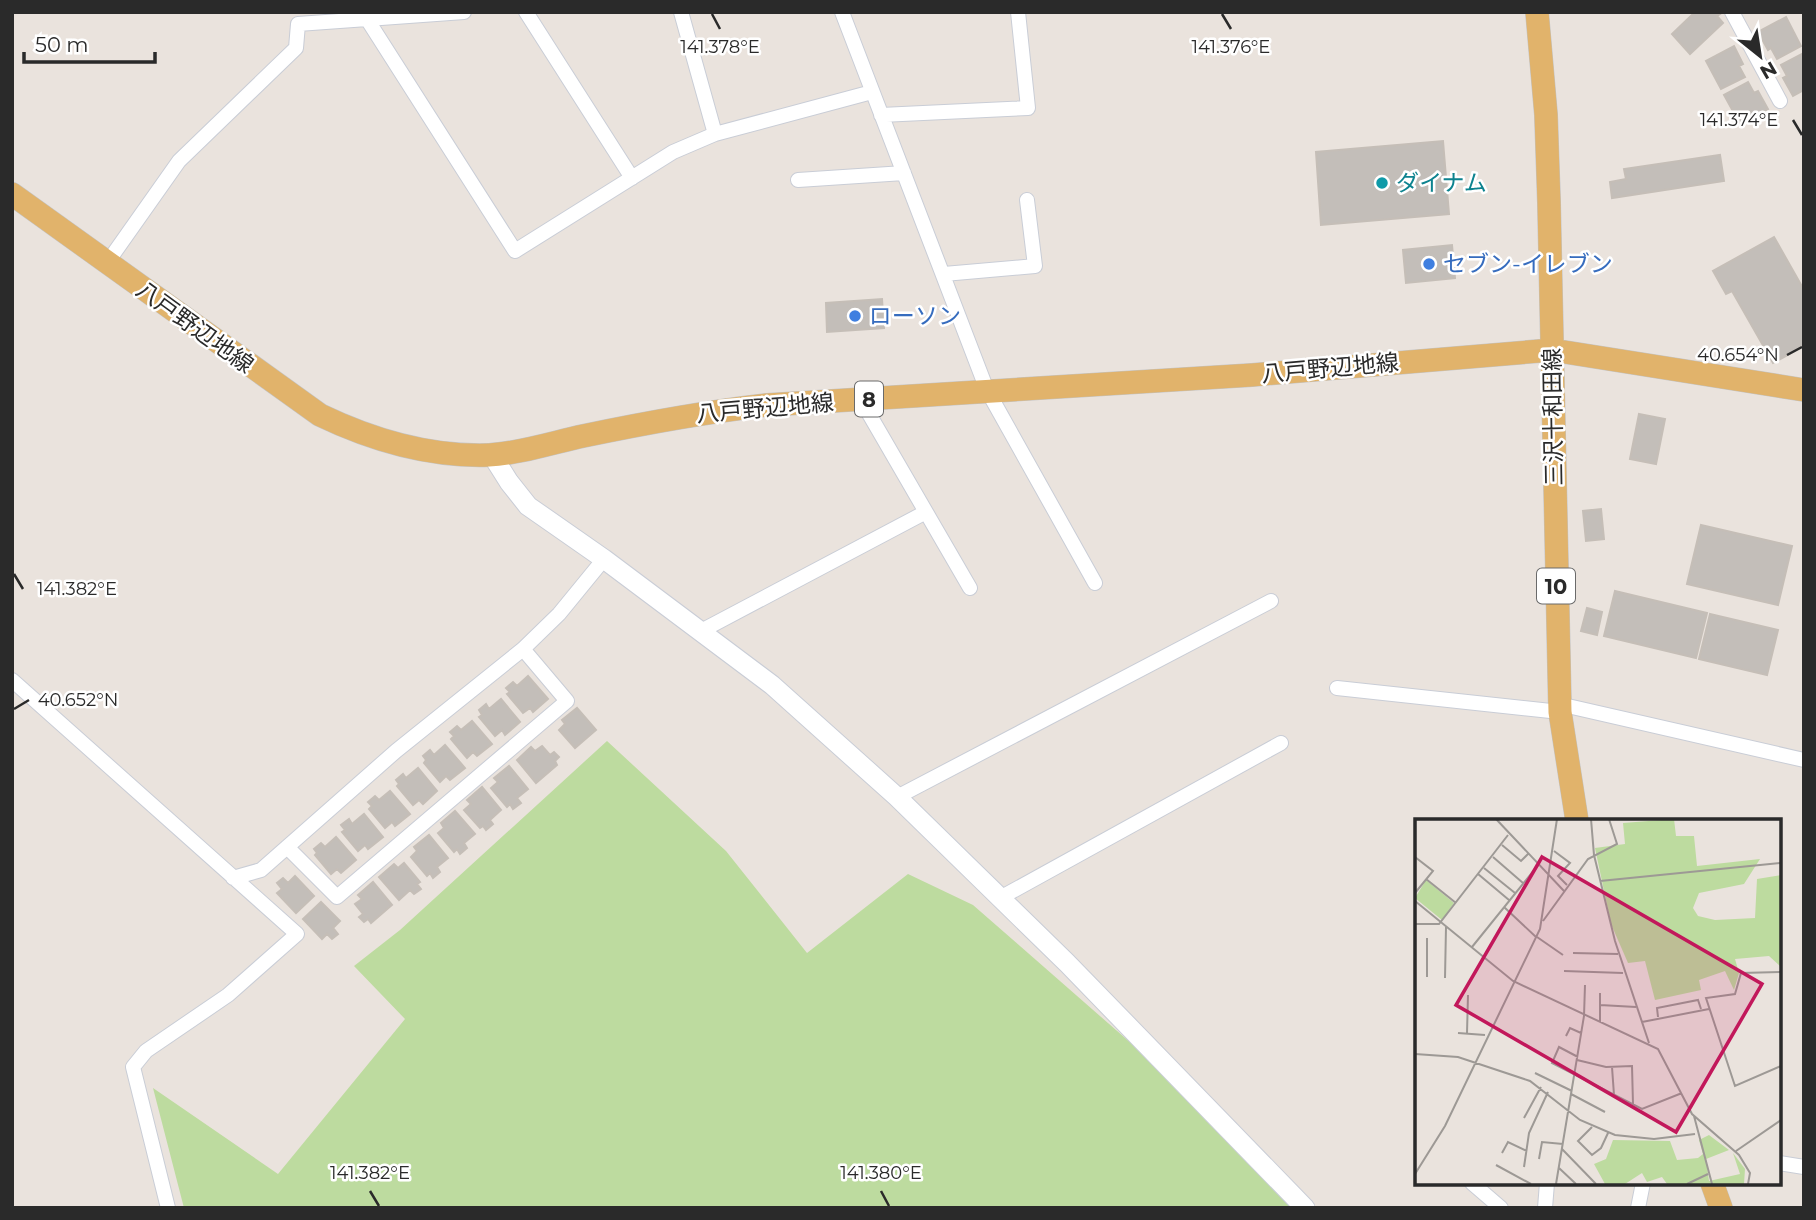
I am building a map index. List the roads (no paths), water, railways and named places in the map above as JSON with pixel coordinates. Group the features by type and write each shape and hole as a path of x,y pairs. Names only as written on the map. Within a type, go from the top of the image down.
{"main road":[{"name":"三沢十和田線","path":"1537,12 1546,115 1560,708 1577,819"},
{"name":"八戸野辺地線","path":"12,194 283,390 330,420 351,430 411,448 454,455 492,455 698,412 767,405 1252,375 1552,350 1804,390"},
{"path":"1713,1185 1721,1208"}],"street":[{"path":"107,264 179,161 296,48 298,24 464,12"},
{"path":"526,12 632,178"},
{"path":"681,12 715,134"},
{"path":"842,12 988,390 1095,583"},
{"path":"881,115 1028,108 1018,12"},
{"path":"1732,12 1780,101"},
{"path":"367,19 515,251 673,152 715,134 872,92"},
{"path":"799,180 904,173"},
{"path":"944,274 1035,266 1027,200"},
{"path":"861,400 970,588"},
{"path":"492,455 528,506 604,559 772,685 897,797 1305,1208"},
{"path":"701,631 926,512"},
{"path":"233,878 261,870 396,751 523,649 559,614 604,559"},
{"path":"897,797 1271,601"},
{"path":"286,847 337,897 348,888 567,701 523,649"},
{"path":"12,680 297,934 228,995 146,1051 133,1067 168,1208"},
{"path":"1337,688 1560,708 1804,760"},
{"path":"1000,898 1281,743"},
{"path":"1781,1163 1804,1167"},
{"path":"1474,1185 1501,1208"},
{"path":"1545,1208 1547,1185"},
{"path":"1638,1208 1643,1185"}],"place":[{"name":"ダイナム","path":"1382,183"},
{"name":"セブン-イレブン","path":"1429,264"},
{"name":"ローソン","path":"855,316"}]}
